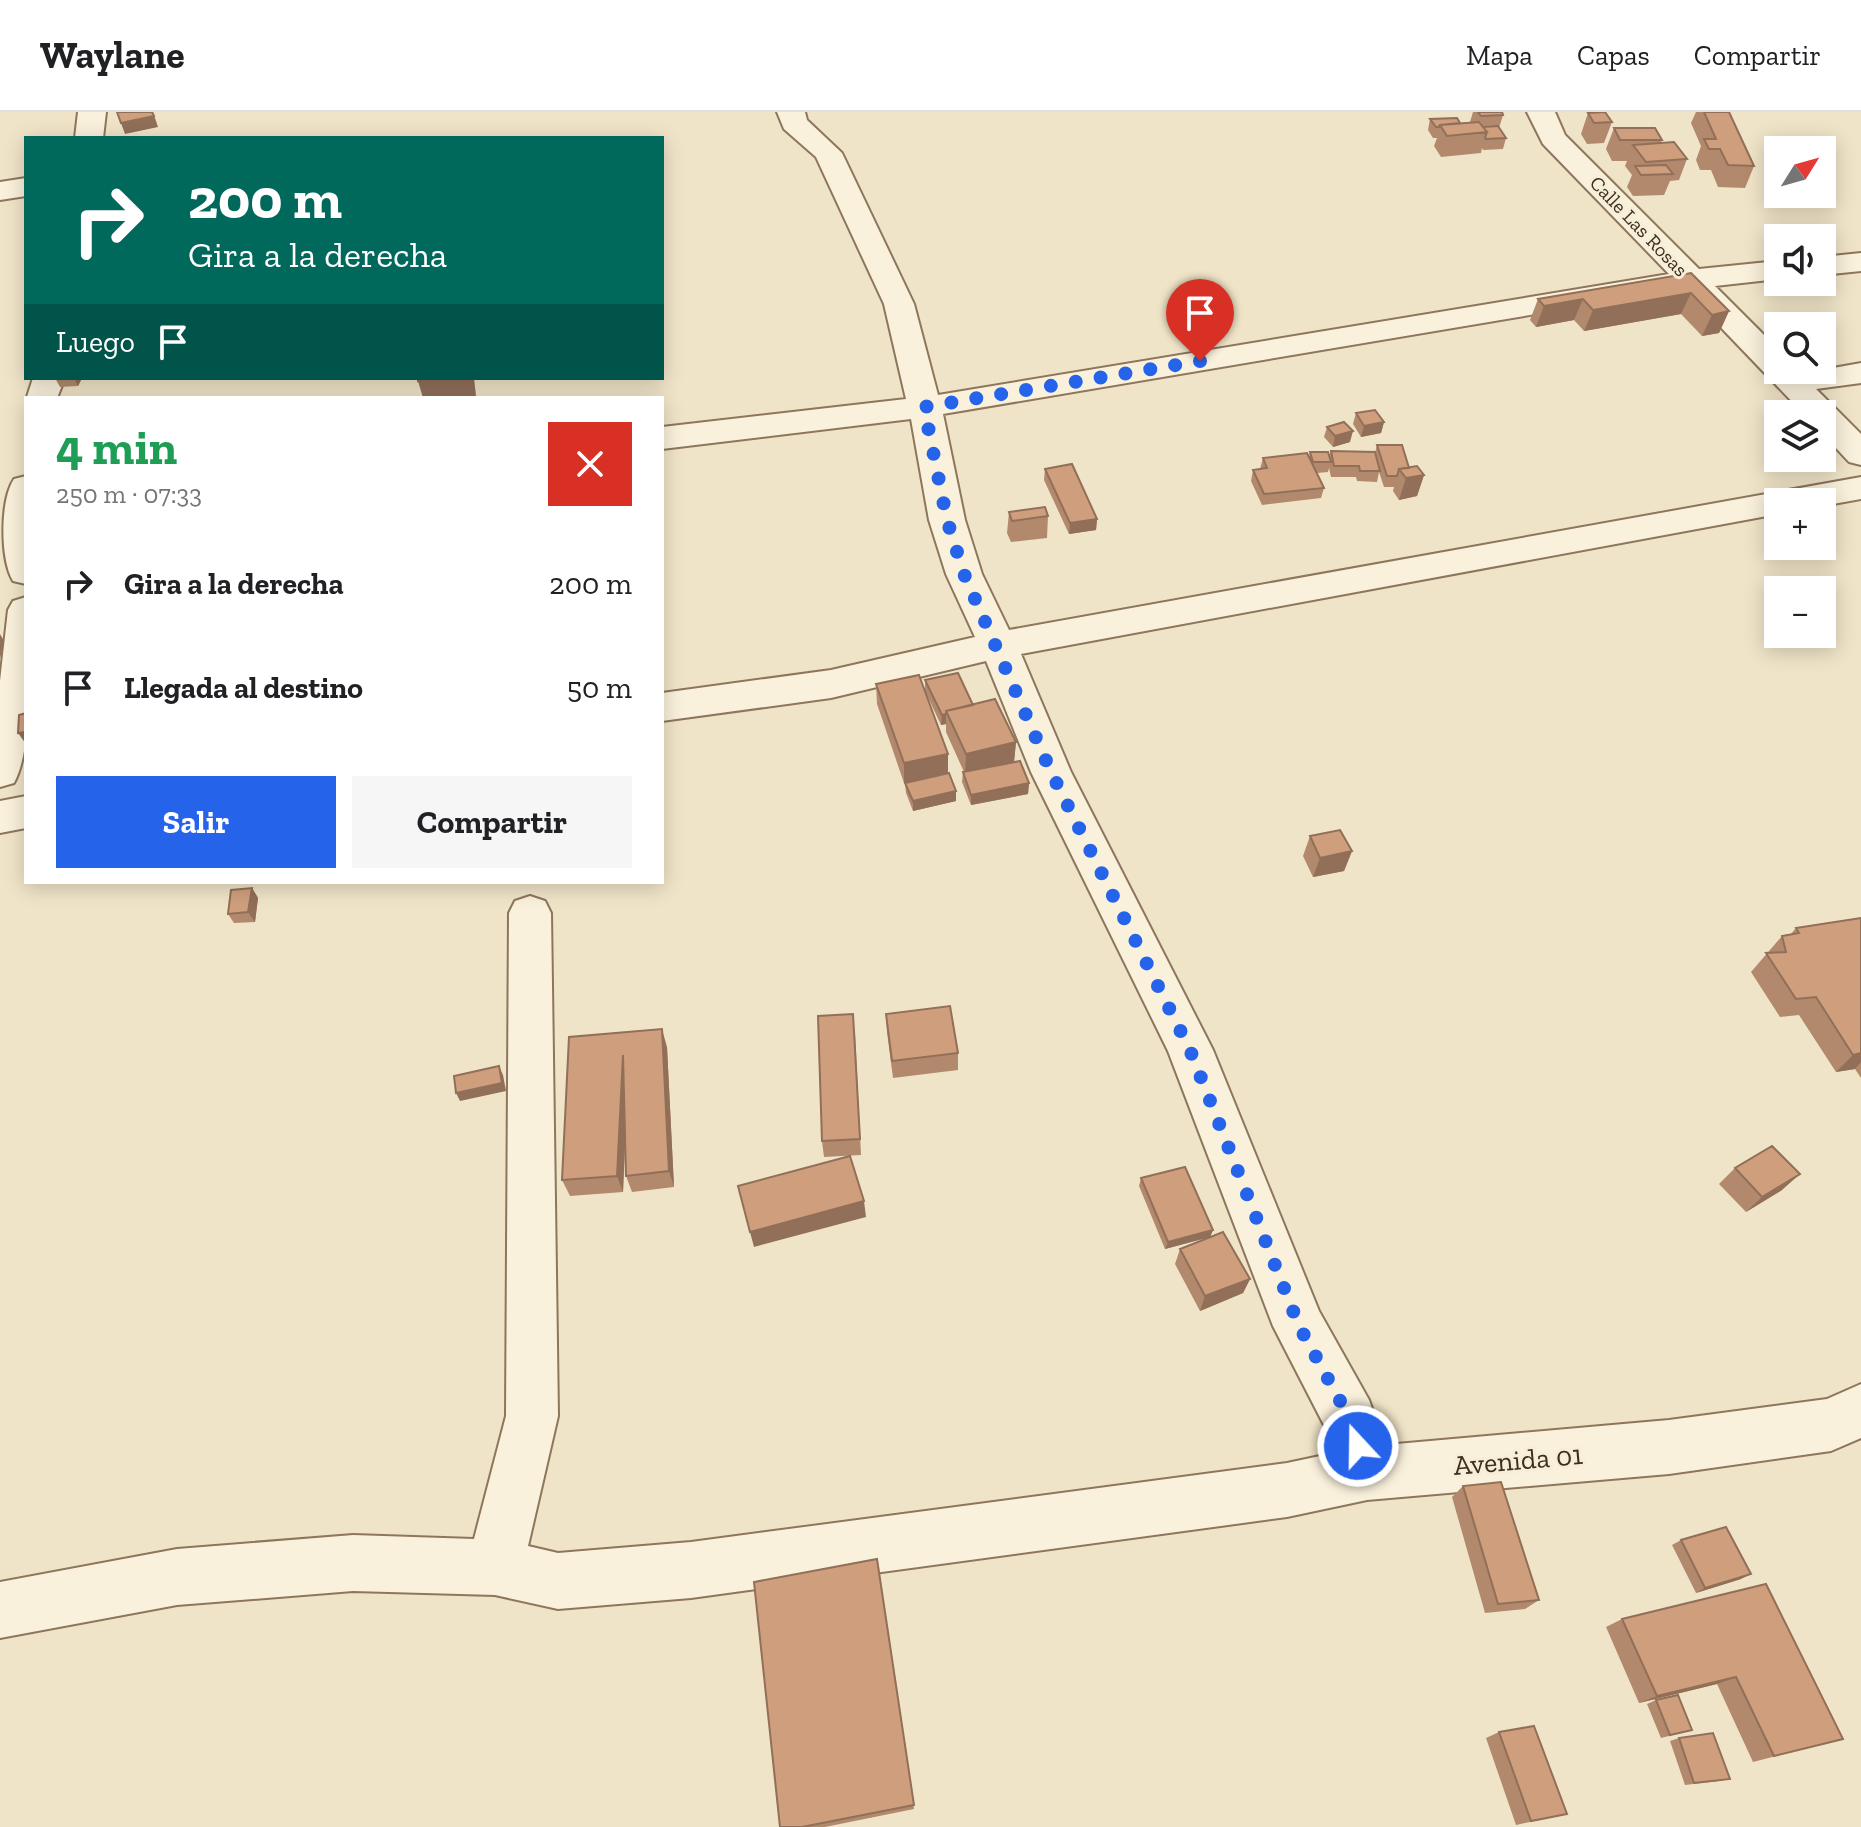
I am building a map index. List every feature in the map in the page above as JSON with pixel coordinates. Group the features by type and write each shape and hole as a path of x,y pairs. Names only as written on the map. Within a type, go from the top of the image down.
{"street":[{"path":"89,136 92,112"},
{"path":"791,112 794,123 828,153 899,304 947,520 964,574 998,645 1051,772 1190,1050 1299,1326 1350,1419 1367,1473"},
{"name":"Calle Las Rosas","path":"1541,112 1553,138 1764,354"},
{"path":"0,191 24,187"},
{"path":"1836,265 1861,262"},
{"path":"664,438 924,407 1691,279 1764,271"},
{"path":"1836,373 1861,373"},
{"name":"Calle Las Rosas","path":"1794,384 1861,454"},
{"path":"1836,493 1861,488"},
{"path":"24,496 16,530 24,564"},
{"path":"664,707 831,684 998,645 1764,506"},
{"path":"0,772 19,683 24,631"},
{"path":"0,817 24,812"},
{"path":"495,1567 532,1416 530,913"},
{"name":"Avenida 01","path":"0,1610 177,1577 353,1563 495,1567 558,1581 691,1570 1287,1490 1367,1473 1669,1447 1831,1425 1861,1410"}],"building":[{"path":"117,112 152,112 154,116 121,123"},
{"path":"1478,112 1502,112 1503,115 1481,116"},
{"path":"1605,112 1612,122 1594,123 1588,113"},
{"path":"1704,112 1729,112 1754,166 1728,165 1720,149 1709,149 1704,139 1716,139"},
{"path":"1457,118 1460,123 1439,127 1430,119"},
{"path":"1479,122 1487,132 1447,136 1440,125"},
{"path":"1498,126 1506,138 1485,138 1487,132 1483,127"},
{"path":"1614,128 1655,128 1662,140 1620,140"},
{"path":"1674,142 1687,159 1646,162 1633,145"},
{"path":"1666,165 1673,174 1641,175 1635,166"},
{"path":"1691,273 1729,311 1712,315 1691,293 1593,310 1583,299 1544,306 1538,299"},
{"path":"1375,410 1384,422 1364,426 1356,413"},
{"path":"1344,422 1353,431 1335,436 1327,427"},
{"path":"1377,445 1402,445 1409,468 1399,469 1397,476 1387,476"},
{"path":"1331,451 1375,452 1380,471 1360,471 1359,466 1334,466"},
{"path":"1310,452 1328,452 1331,462 1313,462"},
{"path":"1307,453 1324,488 1264,494 1253,470 1267,468 1263,458"},
{"path":"1072,464 1097,519 1070,523 1045,469"},
{"path":"1417,466 1424,475 1406,478 1399,469"},
{"path":"1045,507 1048,516 1012,521 1009,512"},
{"path":"958,673 973,705 946,711 942,715 925,680"},
{"path":"919,675 948,754 904,763 876,684"},
{"path":"995,699 1016,742 966,754 946,711"},
{"path":"24,714 24,732 18,733 19,715"},
{"path":"1020,761 1029,783 971,795 963,772"},
{"path":"949,773 956,791 913,801 905,783"},
{"path":"1340,830 1352,851 1320,858 1310,836"},
{"path":"252,888 248,912 228,914 231,890"},
{"path":"1861,918 1861,1053 1853,1055 1816,997 1796,999 1766,953 1786,952 1782,936 1799,933 1796,928"},
{"path":"950,1006 958,1053 892,1061 886,1014"},
{"path":"853,1014 860,1139 822,1141 818,1016"},
{"path":"662,1029 669,1171 626,1176 623,1055 617,1176 562,1180 569,1037"},
{"path":"499,1066 502,1083 456,1093 454,1076"},
{"path":"1772,1146 1800,1174 1762,1197 1735,1168"},
{"path":"850,1156 864,1201 750,1232 738,1186"},
{"path":"1185,1167 1213,1230 1168,1242 1141,1178"},
{"path":"1223,1232 1250,1279 1205,1296 1180,1249"},
{"path":"1501,1482 1539,1600 1498,1604 1463,1486"},
{"path":"1726,1527 1751,1574 1705,1588 1681,1540"},
{"path":"877,1559 914,1805 802,1827 780,1827 754,1582"},
{"path":"1766,1584 1843,1739 1774,1756 1736,1677 1657,1696 1622,1619"},
{"path":"1678,1695 1692,1730 1670,1735 1656,1700"},
{"path":"1534,1726 1567,1814 1531,1821 1499,1732"},
{"path":"1713,1733 1730,1779 1694,1783 1679,1738"}],"route":[{"path":"1200,361 924,407 947,520 964,574 998,645 1051,772 1111,898 1190,1050 1299,1326 1350,1419 1358,1446"}]}
